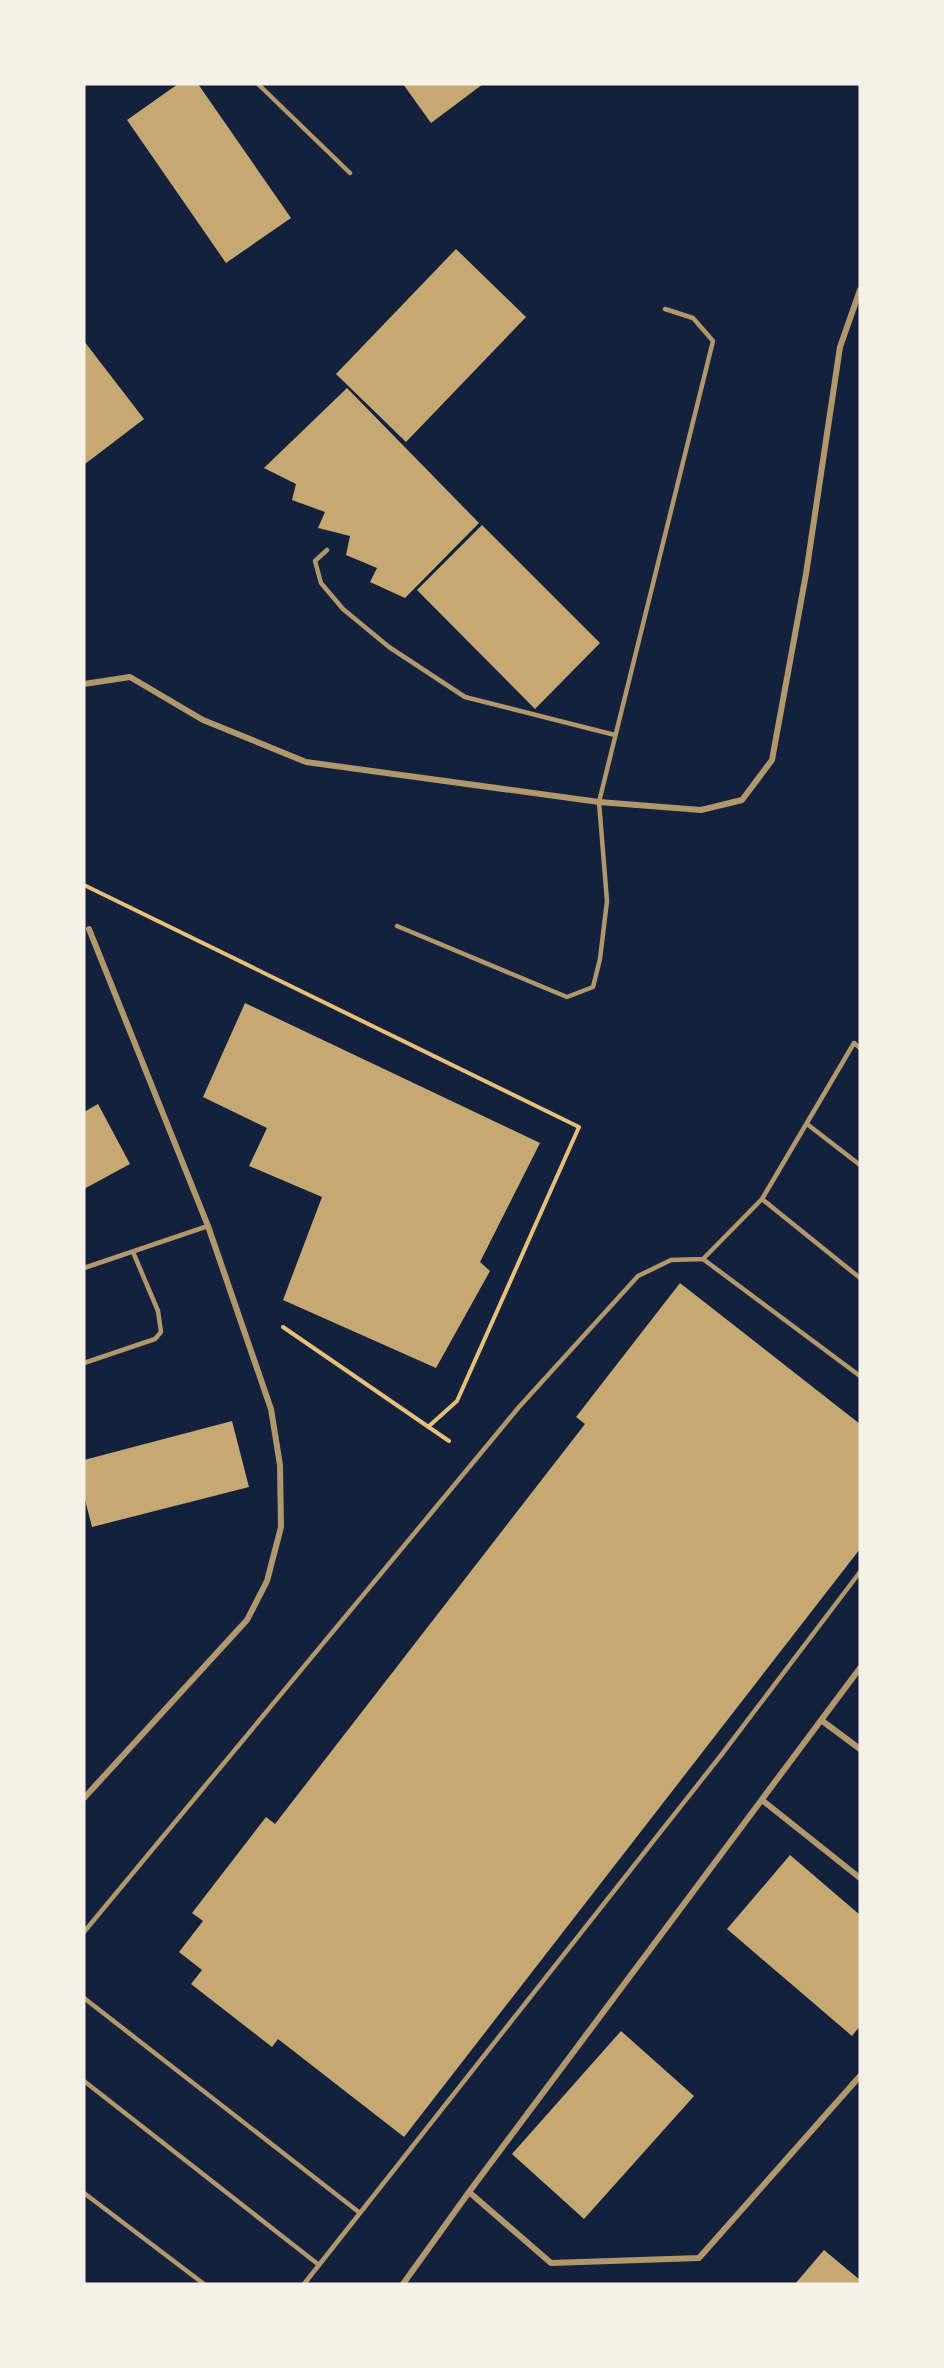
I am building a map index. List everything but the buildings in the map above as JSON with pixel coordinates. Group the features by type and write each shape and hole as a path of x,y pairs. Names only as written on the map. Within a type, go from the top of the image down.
{"street":[{"path":"84,684 130,677 203,720 306,762 600,802 701,810 742,800 772,760 806,574 840,347 860,290"},
{"path":"84,1798 247,1620 267,1581 281,1527 280,1465 271,1409 208,1226 89,929"},
{"path":"403,2284 860,1668"},
{"path":"821,1720 860,1749"},
{"path":"762,1800 860,1878"},
{"path":"469,2193 551,2263 699,2258 860,2076"}],"lane":[{"path":"258,84 350,173"},
{"path":"397,927 567,997 593,987 600,959 607,901 600,802 713,341 693,318 665,309"},
{"path":"327,550 315,561 321,583 343,609 389,646 465,697 615,735"},
{"path":"703,1259 762,1198 854,1043 860,1048"},
{"path":"807,1124 860,1165"},
{"path":"762,1198 860,1278"},
{"path":"84,1268 208,1226"},
{"path":"84,1363 155,1339 161,1332 158,1311 133,1252"},
{"path":"84,1932 519,1407 638,1276 671,1260 703,1259 860,1376"},
{"path":"304,2284 722,1754 860,1572"},
{"path":"84,1998 360,2213"},
{"path":"84,2081 319,2265"},
{"path":"84,2193 204,2284"}],"path":[{"path":"84,885 579,1127 456,1401 428,1426"},
{"path":"283,1327 449,1441"}]}
